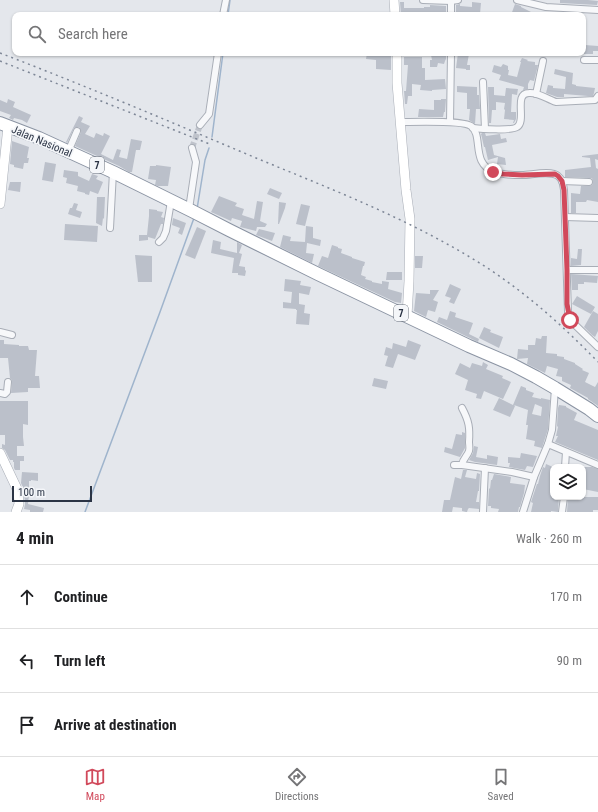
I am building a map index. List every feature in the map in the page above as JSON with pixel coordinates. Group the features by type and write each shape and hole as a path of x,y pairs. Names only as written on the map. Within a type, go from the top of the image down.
{"highway":[{"name":"Jalan Nasional","path":"4,124 39,138 113,172 194,212"},
{"name":"7","path":"194,212 318,274 469,346 511,364 555,388 598,416"}],"main road":[{"path":"394,0 395,12"},
{"path":"397,56 397,83 400,122 410,219 407,316"},
{"path":"0,204 4,124"},
{"path":"0,453 18,491 19,504 16,512"}],"street":[{"path":"224,12 226,0"},
{"path":"423,0 454,0 452,12"},
{"path":"518,0 546,7 598,10"},
{"path":"200,125 209,114 218,56"},
{"path":"450,122 451,56"},
{"path":"584,60 598,60"},
{"path":"536,94 543,61"},
{"path":"483,82 485,129"},
{"path":"400,122 450,122 464,123 473,128 513,129 520,123 520,107 522,97 523,94 528,92 556,102 595,100 598,96"},
{"path":"473,128 476,135 481,160 486,167 493,172 522,175 555,174 562,181 565,217 567,304 570,320 598,347"},
{"path":"68,152 77,132"},
{"path":"192,148 196,162 194,212"},
{"path":"110,228 113,172"},
{"path":"562,181 589,182"},
{"path":"159,242 163,238 166,231 171,201"},
{"path":"565,217 598,218"},
{"path":"567,270 598,270"},
{"path":"0,332 12,335"},
{"path":"0,393 5,394 7,392 8,382"},
{"path":"523,512 534,477 548,444 552,430 555,388"},
{"path":"462,408 468,419 470,428 469,450 467,455 462,460 462,465"},
{"path":"548,444 598,464"},
{"path":"565,464 566,452"},
{"path":"454,465 512,472 534,477"},
{"path":"483,512 485,468"},
{"path":"562,512 564,500"}],"building":[{"path":"560,0 598,1 597,5 560,3"},
{"path":"400,2 404,2 404,8 424,8 430,7 430,5 446,6 446,12 401,12"},
{"path":"472,2 481,3 480,12 456,12 456,5 460,4 460,6 472,7"},
{"path":"515,4 531,12 512,12"},
{"path":"586,45 598,46 598,51 593,51 593,54 586,54"},
{"path":"366,56 391,56 391,70 376,69 376,60 366,59"},
{"path":"431,56 446,56 444,64 438,63 437,67 430,67 430,60 432,60"},
{"path":"458,56 469,56 467,65 470,65 470,70 456,68"},
{"path":"404,57 422,57 422,68 425,68 425,80 445,79 446,89 432,91 420,90 421,85 412,84 412,96 408,96 407,104 405,104 404,91 406,91 408,65 404,65"},
{"path":"522,58 528,60 527,61 535,62 535,65 538,65 534,81 530,80 528,89 523,90 524,87 499,80 501,75 492,72 494,65 501,67 503,64 508,66 508,75 517,77"},
{"path":"555,69 573,73 572,84 576,86 595,88 593,96 564,94 564,97 557,97 546,93 548,85 553,86 553,88 565,89 566,77 554,74"},
{"path":"457,86 477,87 480,109 476,109 475,124 469,120 470,109 467,109 467,93 457,92"},
{"path":"488,87 494,87 494,95 505,96 506,88 518,89 517,95 512,94 511,112 516,112 516,119 514,123 514,120 504,119 505,103 496,102 496,110 492,110 491,123 489,123"},
{"path":"8,99 15,102 13,107 31,115 27,123 14,118 13,120 9,118 11,115 0,111 0,100 7,103"},
{"path":"446,99 443,117 418,117 419,109 434,110 434,100"},
{"path":"79,116 83,118 81,122 90,126 85,134 94,138 96,133 103,136 104,133 110,136 101,154 113,160 117,149 121,150 119,157 127,159 131,139 142,141 140,150 136,150 132,172 129,172 75,146 81,132 79,127 74,128 67,143 66,142"},
{"path":"482,133 485,133 486,136 500,134 501,139 506,138 507,142 492,145 494,155 505,158 506,165 497,164 498,157 488,160"},
{"path":"12,141 29,147 27,158 29,158 28,163 24,163 23,169 14,167 14,165 10,164"},
{"path":"598,154 598,160 595,159 596,168 598,169 598,202 587,200 586,202 576,202 576,213 571,213 571,193 580,194 581,186 591,186 593,182 592,178 565,177 565,170 591,167 590,158 582,156"},
{"path":"45,162 56,164 53,182 42,180"},
{"path":"156,165 171,167 168,186 155,185 156,180 148,179 150,166"},
{"path":"64,170 78,172 78,176 89,181 92,174 98,176 96,179 103,182 98,194 90,191 89,195 77,191 78,186 66,183 67,178 63,177"},
{"path":"10,182 21,182 20,192 8,190"},
{"path":"270,188 282,193 279,199 267,194"},
{"path":"219,196 237,203 235,206 244,209 242,215 254,219 257,201 263,202 260,221 267,224 265,227 257,227 256,231 240,227 242,221 232,218 231,221 211,212"},
{"path":"97,197 105,197 104,219 103,218 102,226 96,223"},
{"path":"279,202 286,203 278,224"},
{"path":"74,203 78,204 76,210 82,212 80,218 68,214"},
{"path":"301,204 310,206 305,226 296,224"},
{"path":"149,209 163,212 161,217 164,218 163,224 161,224 155,239 148,237 148,240 139,241 139,235 147,235"},
{"path":"173,218 186,223 182,235 178,233 180,228 172,225"},
{"path":"65,224 98,226 97,242 64,240"},
{"path":"306,226 313,227 313,238 321,240 320,246 307,243 306,253 314,254 312,263 280,247 283,235 291,237 290,241 305,242"},
{"path":"197,227 206,231 195,259 185,255"},
{"path":"259,229 275,233 272,241 256,235"},
{"path":"213,240 221,242 220,249 237,253 237,242 242,245 239,253 242,254 239,266 245,267 245,276 238,275 238,273 232,273 234,258 211,253"},
{"path":"332,245 342,249 341,253 365,262 361,275 366,277 365,279 382,284 382,281 389,282 388,289 402,293 401,303 395,302 318,266 322,256 328,258"},
{"path":"578,249 582,249 581,265 571,266 571,258 577,259"},
{"path":"135,255 152,256 152,282 138,282"},
{"path":"415,256 423,256 422,268 415,268"},
{"path":"387,272 402,272 402,280 386,280"},
{"path":"571,274 598,276 597,283 584,282 584,284 578,284 578,290 572,290"},
{"path":"285,279 301,281 300,285 311,287 309,295 299,293 299,304 305,305 304,313 310,314 309,325 296,324 296,309 283,308 283,302 291,303 292,292 284,291"},
{"path":"450,284 461,289 454,304 449,302 451,298 445,296"},
{"path":"430,290 439,290 433,300 438,302 435,312 428,310 426,317 414,311 416,293 430,294"},
{"path":"577,296 595,307 591,314 572,304"},
{"path":"450,311 456,313 455,317 473,323 469,334 479,339 478,342 437,322 439,317 447,320"},
{"path":"593,311 598,314 598,331 595,337 584,327"},
{"path":"484,327 491,330 490,332 503,337 499,348 479,338"},
{"path":"542,336 547,336 546,353 557,354 557,356 564,357 564,359 575,363 583,369 582,370 589,373 585,382 595,387 598,382 598,406 588,398 570,388 571,385 562,381 562,377 556,376 558,369 547,366 545,373 527,364 528,358 517,359 518,349 528,350 528,345 535,345 536,338 541,339"},
{"path":"0,340 4,340 4,344 28,346 29,350 37,350 35,376 39,376 40,388 28,388 28,392 11,393 12,380 10,378 8,358 0,358"},
{"path":"408,340 421,345 415,360 398,354 393,368 385,366 388,356 384,355 386,347 392,349 393,343 406,347"},
{"path":"483,362 488,365 486,369 503,376 502,378 511,382 503,399 484,391 481,399 476,398 477,394 465,390 468,380 455,374 460,363 470,368 472,363 482,366"},
{"path":"374,378 388,381 386,389 372,386"},
{"path":"521,386 534,393 532,397 550,400 548,429 542,448 534,446 535,441 526,439 528,410 514,405 515,406 510,417 493,410 499,398 513,405","holes":["535,404 542,407 541,416 532,414"]},
{"path":"0,401 28,401 28,425 23,424 24,446 17,446 17,456 24,456 24,461 20,461 20,470 15,470 13,460 10,460 5,450 2,448 2,444 5,445 5,435 0,435"},
{"path":"559,405 566,406 577,413 574,420 598,430 598,460 555,442 558,436 556,436"},
{"path":"462,432 465,433 465,448 460,457 444,452 445,447 452,449 456,434 462,435"},
{"path":"474,446 478,447 476,457 487,459 487,455 498,457 497,465 469,460 473,453"},
{"path":"521,453 537,456 533,467 527,466 525,470 509,467 510,463 508,463 508,457 520,458"},
{"path":"546,464 550,466 550,500 559,500 558,512 531,512 533,503 531,502 543,467 545,468"},
{"path":"586,467 598,469 598,492 586,490"},
{"path":"463,470 467,470 465,477 476,479 477,473 480,474 479,491 476,502 479,502 479,509 469,508 466,512 462,511 462,508 453,507 452,512 442,512 444,500 450,500 455,477 461,479"},
{"path":"22,472 38,473 38,481 29,481 28,504 44,508 43,512 30,512 30,510 24,509 24,490 21,483"},
{"path":"494,474 511,477 510,483 525,485 518,512 498,512 499,509 488,506 489,488 490,489 491,480"},
{"path":"586,497 598,497 598,510 593,510 593,512 567,512 568,500 586,500"}],"waterway":[{"path":"228,12 230,0"},
{"path":"212,137 223,56"},
{"path":"197,209 205,160 209,148"},
{"path":"85,512 194,218"}],"tunnel":[{"path":"192,148 200,125"}],"railway":[{"path":"0,53 128,104 347,196 436,238 492,271 521,292 561,325 598,362"},
{"path":"0,61 212,145"}],"route":[{"path":"493,172 522,175 550,173 558,176 562,181 564,190 567,304 570,320"}]}
